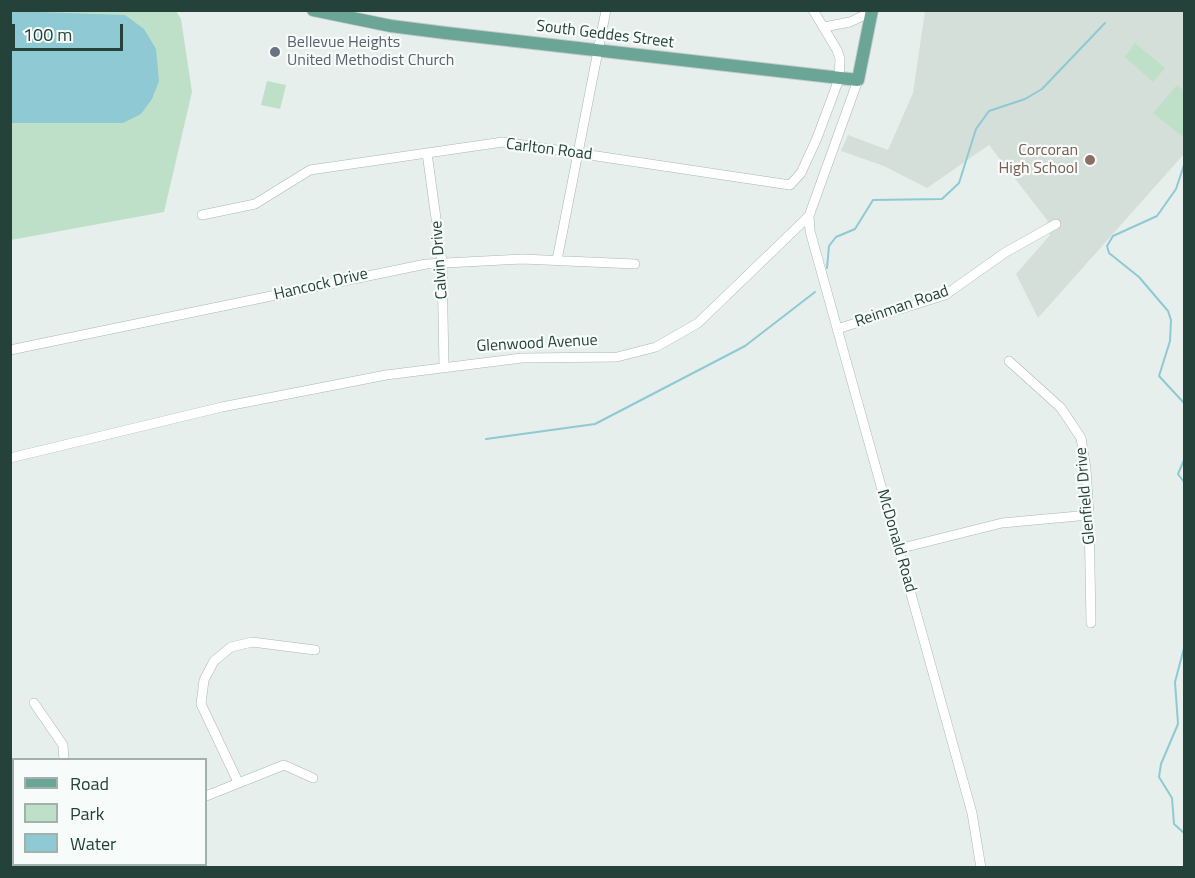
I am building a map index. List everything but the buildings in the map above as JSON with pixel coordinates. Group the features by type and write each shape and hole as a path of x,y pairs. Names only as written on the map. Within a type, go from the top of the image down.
{"main road":[{"name":"South Geddes Street","path":"313,10 391,26 858,80"},
{"name":"Glenwood Avenue","path":"858,80 872,11"}],"street":[{"path":"557,260 606,10"},
{"path":"813,10 840,59 839,79"},
{"path":"824,27 850,22 872,11"},
{"name":"Carlton Road","path":"202,215 255,204 309,170 503,142 790,185 801,173 839,79"},
{"name":"Glenwood Avenue","path":"10,458 222,406 386,375 522,358 617,357 656,347 698,323 809,216 858,80"},
{"name":"Calvin Drive","path":"427,153 442,262 444,367"},
{"name":"McDonald Road","path":"809,216 810,231 972,813 981,867"},
{"name":"Reinman Road","path":"837,329 945,296 1006,252 1056,224"},
{"name":"Hancock Drive","path":"10,350 400,268 442,262 557,260 635,264"},
{"name":"Glenfield Drive","path":"1009,361 1061,408 1081,438 1086,468 1089,515 1091,623"},
{"path":"898,549 1002,523 1089,515"},
{"path":"238,782 201,704 204,680 214,661 231,647 252,642 315,650"},
{"path":"34,703 63,745 64,758"},
{"path":"207,796 284,765 313,778"}],"shaded area":[{"name":"Corcoran High School","path":"925,11 1184,11 1184,154 1038,318 1016,274 1050,235 1047,220 989,145 927,188 884,166 841,151 848,135 888,150 913,93"}],"green space":[{"path":"11,11 176,11 181,19 192,92 164,212 11,240"},
{"path":"1135,43 1165,68 1153,82 1125,57"},
{"path":"267,81 286,85 280,109 261,105"},
{"path":"1177,85 1184,91 1184,138 1153,113"}],"water":[{"path":"10,11 125,15 144,29 156,49 159,81 152,99 141,114 123,123 11,123"}],"waterway":[{"path":"827,268 829,246 836,237 855,229 873,200 942,199 959,183 976,129 989,111 1025,99 1042,89 1105,23"},
{"path":"1184,165 1176,189 1157,216 1113,236 1107,246 1109,253 1139,277 1168,311 1171,320 1170,341 1159,376 1184,403"},
{"path":"486,439 595,424 745,346 815,292"},
{"path":"1184,460 1178,474 1184,482"},
{"path":"1184,648 1175,682 1178,724 1161,764 1159,777 1172,798 1174,824 1184,833"}],"place":[{"name":"Bellevue Heights United Methodist Church","path":"275,52"},
{"name":"Corcoran High School","path":"1090,160"}]}
